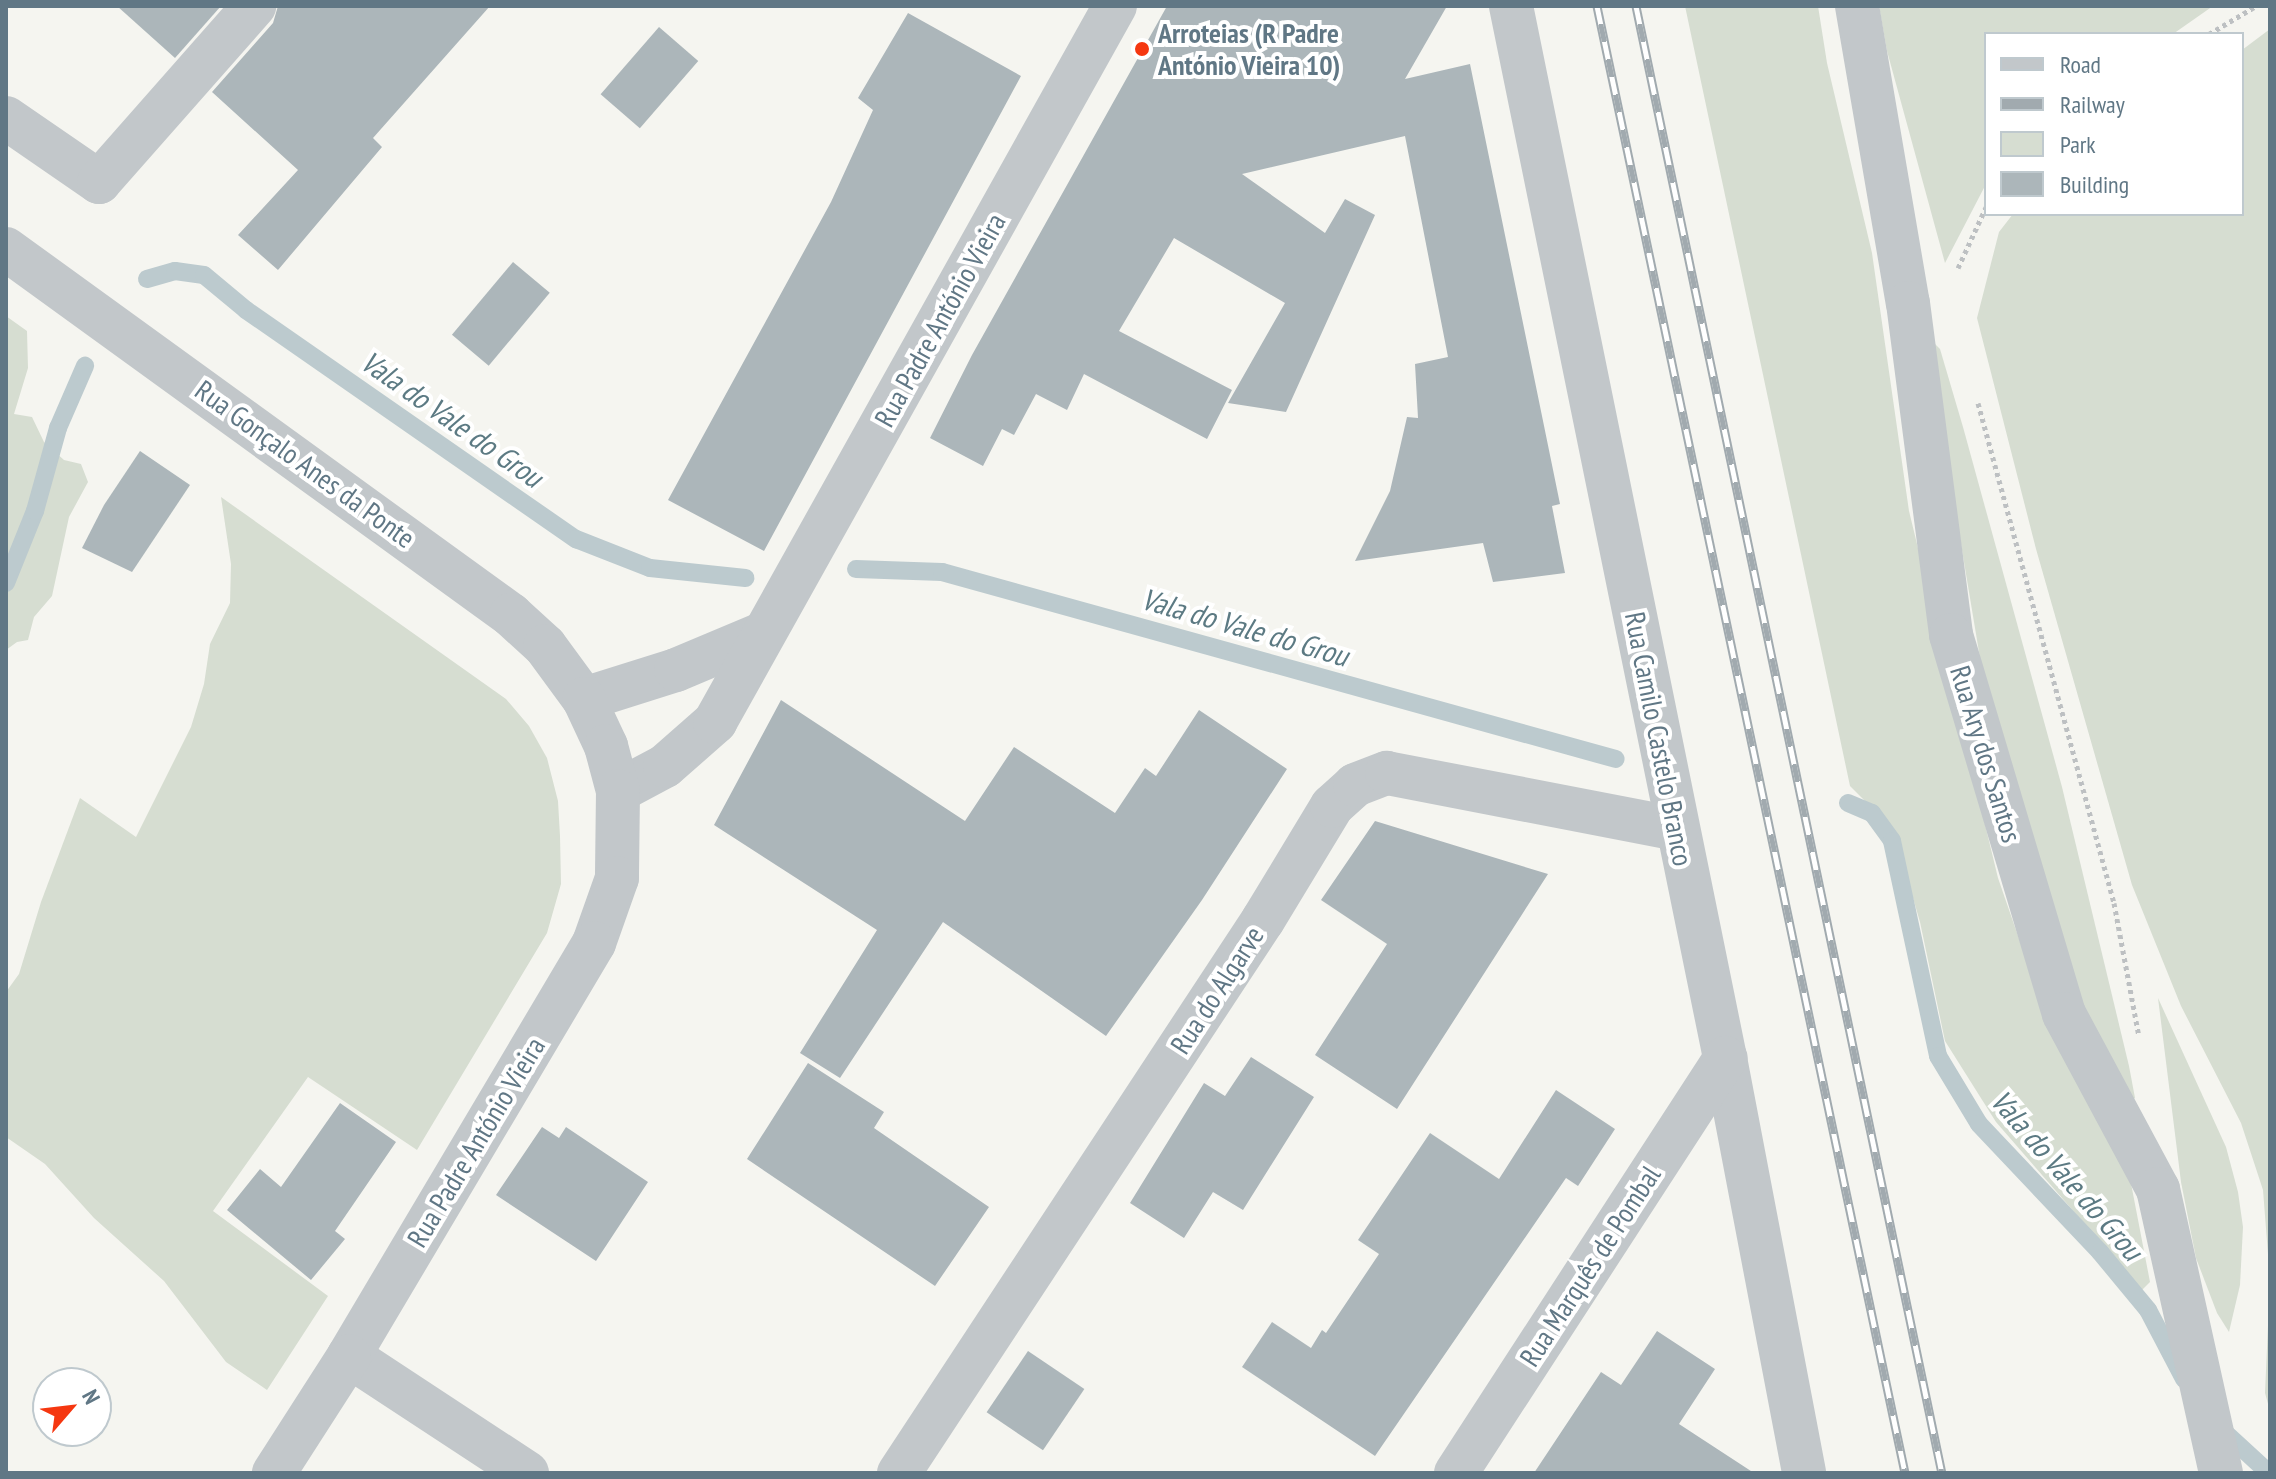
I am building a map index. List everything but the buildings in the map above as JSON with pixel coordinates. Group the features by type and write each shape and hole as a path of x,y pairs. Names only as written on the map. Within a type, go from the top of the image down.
{"street":[{"path":"6,118 99,182 254,6"},
{"name":"Rua Padre António Vieira","path":"618,791 665,766 715,722 1115,6"},
{"name":"Rua Camilo Castelo Branco","path":"1511,6 1725,1058 1804,1473"},
{"name":"Rua Ary dos Santos","path":"1857,6 1908,303 1951,635 2064,1014 2158,1189 2221,1473"},
{"name":"Rua Gonçalo Anes da Ponte","path":"6,249 511,615 545,646 584,699"},
{"path":"584,699 676,670 764,633"},
{"name":"Rua Padre António Vieira","path":"274,1473 349,1356 594,943 617,878 618,791 606,746 584,699"},
{"name":"Rua do Algarve","path":"899,1473 1263,920 1332,806 1355,785 1387,773 1677,829"},
{"name":"Rua Marquês de Pombal","path":"1456,1473 1725,1058"},
{"path":"349,1356 527,1473"}],"path":[{"path":"2212,32 2256,6"},
{"path":"1957,272 1984,211"},
{"path":"1974,391 2114,903 2141,1043"}],"green space":[{"path":"1685,6 1818,6 1827,63 1872,253 1909,511 1998,878 2026,959 2129,1173 2150,1282 2142,1290 1996,1122 1945,1041 1920,922 1893,829 1850,786"},
{"path":"1879,6 2213,6 2176,32 1984,32 1984,188 1945,263 1887,51"},
{"path":"2270,29 2270,1280 2263,1190 2241,1123 2181,1006 2132,885 2036,549 1977,318 1999,232 2011,216 2244,216 2244,48"},
{"path":"6,316 27,331 28,368 14,414 32,417 44,442 64,460 81,464 88,482 69,517 52,596 34,617 28,640 17,642 6,650"},
{"path":"1931,340 1940,349 1963,427 2062,787 2129,1066 2135,1098 2129,1102 2078,1000 1993,736 1930,358"},
{"path":"221,497 506,699 529,726 547,758 558,801 560,836 561,884 547,933 417,1150 308,1077 213,1211 328,1296 267,1390 226,1362 164,1281 94,1218 45,1164 6,1137 6,992 19,974 41,902 80,798 136,837 191,727 204,684 210,644 230,603 231,564"},
{"path":"2158,998 2226,1147 2238,1192 2243,1227 2240,1285 2229,1332 2217,1313 2196,1258 2181,1182"},
{"path":"2270,1280 2270,1411 2265,1393"}],"waterway":[{"name":"Vala do Vale do Grou","path":"147,279 175,271 204,275 246,310 576,539 650,568 745,578"},
{"name":"Vala do Vale do Grou","path":"6,583 35,511 58,428 85,366"},
{"name":"Vala do Vale do Grou","path":"856,569 942,572 1616,759"},
{"name":"Vala do Vale do Grou","path":"1848,803 1872,813 1892,841 1938,1056 1979,1124 2100,1252 2148,1310 2184,1379"},
{"name":"Vala do Vale do Grou","path":"2220,1428 2269,1473"}],"railway":[{"path":"1597,6 1905,1473"},
{"path":"1636,6 1942,1473"}],"place":[{"name":"Arroteias (R Padre António Vieira 10)","path":"1142,49"}]}
